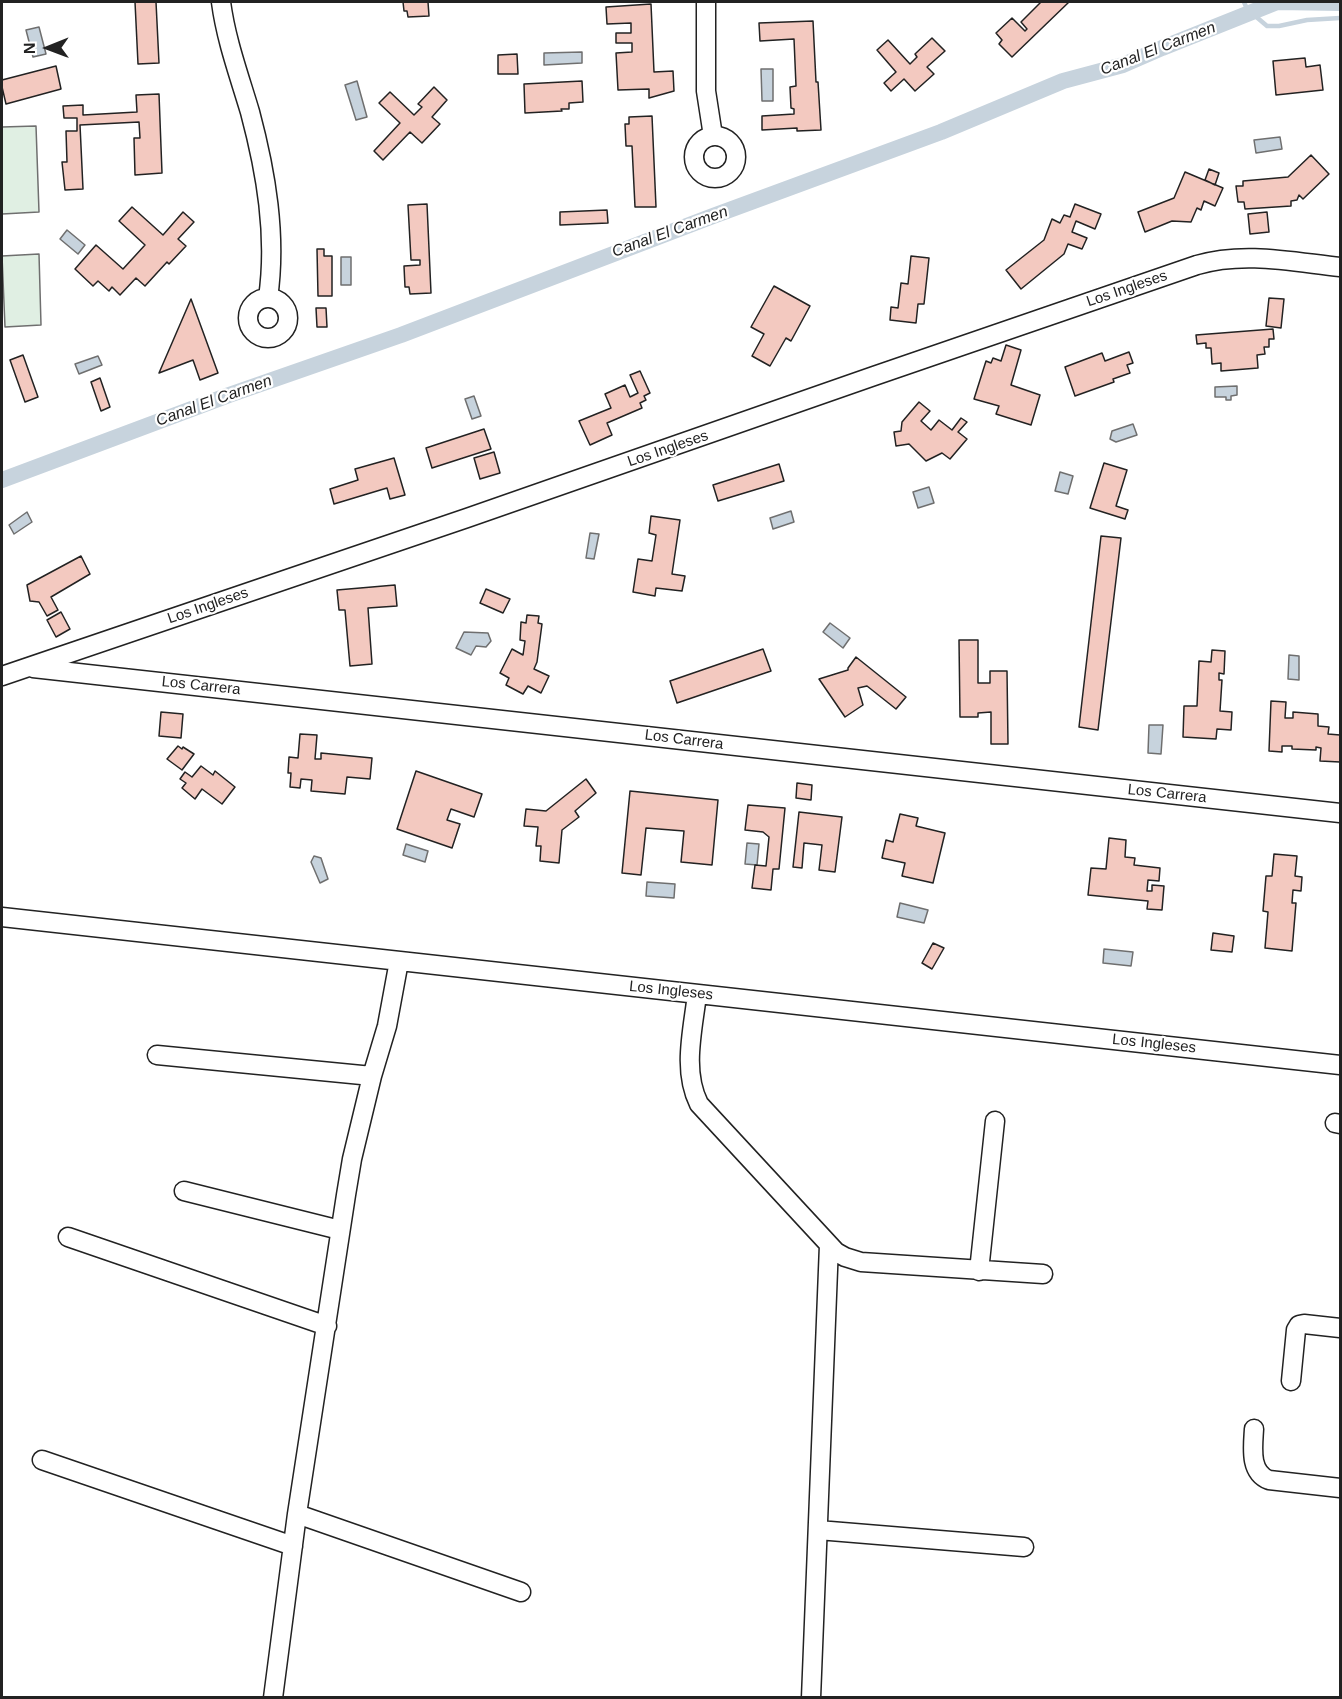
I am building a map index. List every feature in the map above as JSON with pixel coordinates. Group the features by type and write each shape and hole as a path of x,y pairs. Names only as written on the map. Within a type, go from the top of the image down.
{"street":[{"path":"221,2 229,45 258,142 267,192 271,248 268,298"},
{"path":"706,2 706,91 713,136"},
{"name":"Los Ingleses","path":"2,676 467,518 1197,265 1244,258 1341,267"},
{"name":"Los Carrera","path":"27,668 1341,813"},
{"name":"Los Ingleses","path":"2,917 1341,1065"},
{"path":"273,1698 297,1514 352,1159 387,1026 399,961"},
{"path":"697,994 689,1067 691,1086 699,1104 829,1245 845,1257 861,1262 1043,1274"},
{"path":"158,1055 372,1076"},
{"path":"979,1270 995,1121"},
{"path":"184,1191 340,1230"},
{"path":"68,1237 327,1326"},
{"path":"811,1698 829,1245"},
{"path":"1291,1380 1296,1330 1299,1325 1341,1328"},
{"path":"1254,1429 1254,1459 1263,1477 1269,1480 1341,1488"},
{"path":"42,1460 293,1546"},
{"path":"297,1514 521,1592"},
{"path":"818,1530 1024,1547"}],"green space":[{"path":"36,126 39,212 2,214 2,127"},
{"path":"39,254 41,325 5,327 2,256"}],"shaded area":[{"path":"39,27 46,54 33,57 26,30"},
{"path":"582,52 582,63 544,65 544,53"},
{"path":"761,69 773,69 773,101 762,101"},
{"path":"357,81 367,117 356,120 345,85"},
{"path":"1280,137 1282,149 1256,153 1254,140"},
{"path":"67,230 85,245 78,254 60,239"},
{"path":"341,257 351,257 351,285 341,285"},
{"path":"98,356 102,365 79,374 75,364"},
{"path":"1237,386 1237,395 1231,396 1231,400 1226,400 1226,397 1215,397 1215,387"},
{"path":"474,396 481,416 472,419 465,399"},
{"path":"1133,424 1137,435 1116,442 1110,439 1112,431"},
{"path":"1060,472 1073,476 1068,494 1055,491"},
{"path":"929,487 934,503 918,508 913,492"},
{"path":"791,511 794,522 773,529 770,518"},
{"path":"27,512 32,522 14,534 9,525"},
{"path":"590,533 599,534 594,559 586,558"},
{"path":"830,623 850,638 843,648 823,632"},
{"path":"464,632 488,633 491,641 486,647 476,646 471,655 456,648"},
{"path":"1289,655 1299,656 1299,680 1288,679"},
{"path":"1149,725 1163,725 1161,754 1148,753"},
{"path":"747,843 759,844 757,865 745,864"},
{"path":"406,844 428,851 425,862 403,855"},
{"path":"314,856 321,858 328,879 320,883 311,862"},
{"path":"647,882 675,884 674,898 646,896"},
{"path":"900,903 928,910 924,923 897,917"},
{"path":"1104,949 1133,952 1131,966 1103,963"}],"building":[{"path":"135,2 156,2 159,63 138,64"},
{"path":"403,2 428,2 429,16 408,17 407,11 404,11"},
{"path":"1041,2 1069,2 1012,57 999,44 1002,40 996,33 1012,18 1025,31 1027,29 1021,22"},
{"path":"651,4 654,72 673,71 674,91 649,98 649,89 618,90 616,53 632,52 632,43 616,43 616,33 631,33 631,23 607,24 606,7"},
{"path":"813,21 821,130 797,131 797,128 762,130 762,116 794,114 794,109 791,108 790,87 796,86 794,39 760,41 759,23"},
{"path":"932,38 945,51 927,67 934,74 915,91 904,79 891,91 884,83 896,72 877,50 888,40 910,64 917,57 915,54"},
{"path":"517,54 518,74 498,74 498,55"},
{"path":"1305,58 1306,67 1320,65 1323,90 1276,95 1273,61"},
{"path":"56,66 61,89 6,104 2,80"},
{"path":"582,81 583,102 569,103 569,109 561,109 562,111 525,113 524,84"},
{"path":"434,87 447,100 432,117 440,124 422,143 410,132 383,160 374,151 400,123 379,103 390,92 414,115 422,107 418,104"},
{"path":"159,94 162,173 135,175 134,138 140,138 139,122 80,125 83,189 65,190 62,162 67,162 66,131 77,131 77,118 64,118 63,106 83,105 83,115 137,112 136,95"},
{"path":"652,116 656,207 635,207 632,146 626,146 625,124 629,124 629,117"},
{"path":"1311,155 1329,174 1303,199 1299,195 1297,200 1291,201 1291,206 1245,209 1244,202 1238,202 1236,186 1243,186 1243,181 1288,177"},
{"path":"1209,169 1219,173 1215,185 1205,180"},
{"path":"1185,172 1223,188 1215,206 1204,201 1201,210 1197,208 1191,222 1172,221 1145,232 1138,212 1174,198"},
{"path":"427,204 431,293 410,294 409,287 405,287 404,266 420,265 420,260 411,260 408,205"},
{"path":"1075,204 1101,214 1095,229 1076,221 1072,232 1087,238 1082,249 1068,244 1064,254 1021,289 1006,270 1044,240 1052,219 1060,223 1064,215 1070,217"},
{"path":"132,207 163,235 183,212 194,222 178,239 186,246 169,264 167,262 145,286 136,278 120,295 112,287 109,291 98,281 93,286 75,269 96,245 123,269 145,245 119,221"},
{"path":"607,210 608,223 560,225 560,212"},
{"path":"1267,212 1269,232 1250,234 1248,214"},
{"path":"317,249 324,249 324,256 332,256 332,296 318,296"},
{"path":"911,256 929,258 924,304 918,304 916,323 890,320 891,307 898,308 901,283 908,284"},
{"path":"774,286 810,306 791,341 786,338 770,366 752,356 764,334 751,327"},
{"path":"1269,298 1284,299 1281,328 1266,326"},
{"path":"191,299 218,373 200,380 193,360 159,373"},
{"path":"316,308 326,308 327,327 317,327"},
{"path":"1273,329 1274,339 1269,339 1269,347 1264,347 1265,354 1257,355 1258,368 1221,371 1221,363 1212,364 1211,348 1206,348 1206,343 1197,344 1196,335"},
{"path":"1006,345 1021,350 1011,385 1040,395 1031,425 996,414 999,406 974,399 986,361 991,363 993,358 1001,361"},
{"path":"1129,352 1133,363 1127,365 1130,373 1113,379 1114,382 1075,396 1065,367 1102,353 1105,361"},
{"path":"23,355 38,397 25,402 10,360"},
{"path":"640,371 650,393 644,396 646,400 640,403 642,408 607,423 612,435 590,445 579,421 611,408 605,394 625,385 630,397 638,393 630,375"},
{"path":"100,378 110,407 101,411 91,382"},
{"path":"919,402 930,411 921,421 931,430 939,420 952,430 961,418 967,422 958,432 967,439 950,459 942,453 926,461 909,444 896,446 894,432 901,431 902,422"},
{"path":"484,429 491,449 432,468 426,448"},
{"path":"494,452 500,473 480,479 474,458"},
{"path":"394,458 405,495 390,499 387,488 334,504 330,489 358,480 355,469"},
{"path":"1104,463 1127,470 1116,506 1128,510 1125,519 1090,508"},
{"path":"779,464 784,481 718,501 713,485"},
{"path":"651,516 680,520 672,574 685,576 682,591 656,588 655,596 633,592 638,559 652,561 656,535 649,533"},
{"path":"1101,536 1121,538 1098,730 1079,727"},
{"path":"81,556 90,574 51,597 58,610 47,616 39,602 30,601 27,585"},
{"path":"395,585 397,606 368,608 372,664 350,666 345,610 339,610 337,590"},
{"path":"486,589 510,599 503,613 480,603"},
{"path":"61,612 70,629 56,637 47,620"},
{"path":"527,615 539,616 538,623 542,624 534,669 549,676 541,693 528,686 523,694 506,685 509,678 500,673 512,649 523,655 525,641 520,640 521,622 526,623"},
{"path":"959,640 978,640 978,683 990,683 990,671 1007,671 1008,744 991,744 991,712 978,713 978,717 960,717"},
{"path":"763,649 771,671 677,703 670,681"},
{"path":"1212,650 1225,651 1224,674 1219,673 1219,680 1222,680 1220,711 1232,712 1231,730 1217,729 1216,739 1183,737 1184,706 1197,706 1199,661 1211,662"},
{"path":"856,657 906,697 896,709 867,686 858,688 863,705 845,717 819,679 848,670"},
{"path":"1271,701 1286,702 1285,718 1293,718 1293,712 1318,714 1318,726 1329,727 1328,734 1340,735 1340,762 1320,761 1321,748 1316,747 1316,750 1292,749 1292,746 1282,746 1282,752 1269,751"},
{"path":"161,712 183,714 181,738 159,736"},
{"path":"300,734 317,735 315,759 321,759 321,753 372,758 370,779 347,777 345,794 311,791 312,780 301,779 300,788 290,787 289,757 298,758"},
{"path":"178,746 194,754 182,770 167,759"},
{"path":"201,766 213,775 215,771 235,787 222,804 202,789 195,799 182,788 186,783 180,779 185,772 192,777"},
{"path":"416,771 482,794 474,817 451,809 447,820 460,824 452,848 397,829"},
{"path":"586,779 596,793 575,811 579,817 562,830 559,863 540,861 541,846 536,846 538,827 524,826 526,809 546,811"},
{"path":"797,783 812,785 811,800 796,798"},
{"path":"630,791 718,800 712,865 681,862 684,831 646,828 641,875 622,873"},
{"path":"748,805 785,808 779,869 773,869 771,890 752,888 755,865 766,866 769,837 763,832 745,830"},
{"path":"799,812 842,817 835,872 819,870 822,845 804,843 802,868 793,867"},
{"path":"900,814 918,818 916,826 945,833 933,883 902,876 905,863 882,858 886,840 893,842"},
{"path":"1109,838 1126,840 1125,857 1135,858 1134,865 1160,868 1159,881 1148,880 1147,891 1152,891 1152,885 1164,886 1162,910 1147,909 1148,901 1088,895 1091,868 1106,869"},
{"path":"1274,854 1297,856 1295,876 1302,877 1301,891 1293,890 1292,903 1296,903 1292,951 1265,948 1268,912 1263,911 1266,876 1272,876"},
{"path":"1213,933 1234,936 1232,952 1211,950"},
{"path":"933,943 944,948 932,969 922,963"}],"waterway":[{"path":"1244,2 1247,9 1267,26 1340,18"},
{"name":"Canal El Carmen","path":"2,480 229,395 401,335 941,132 1063,81 1123,65 1277,2 1340,3"}]}
